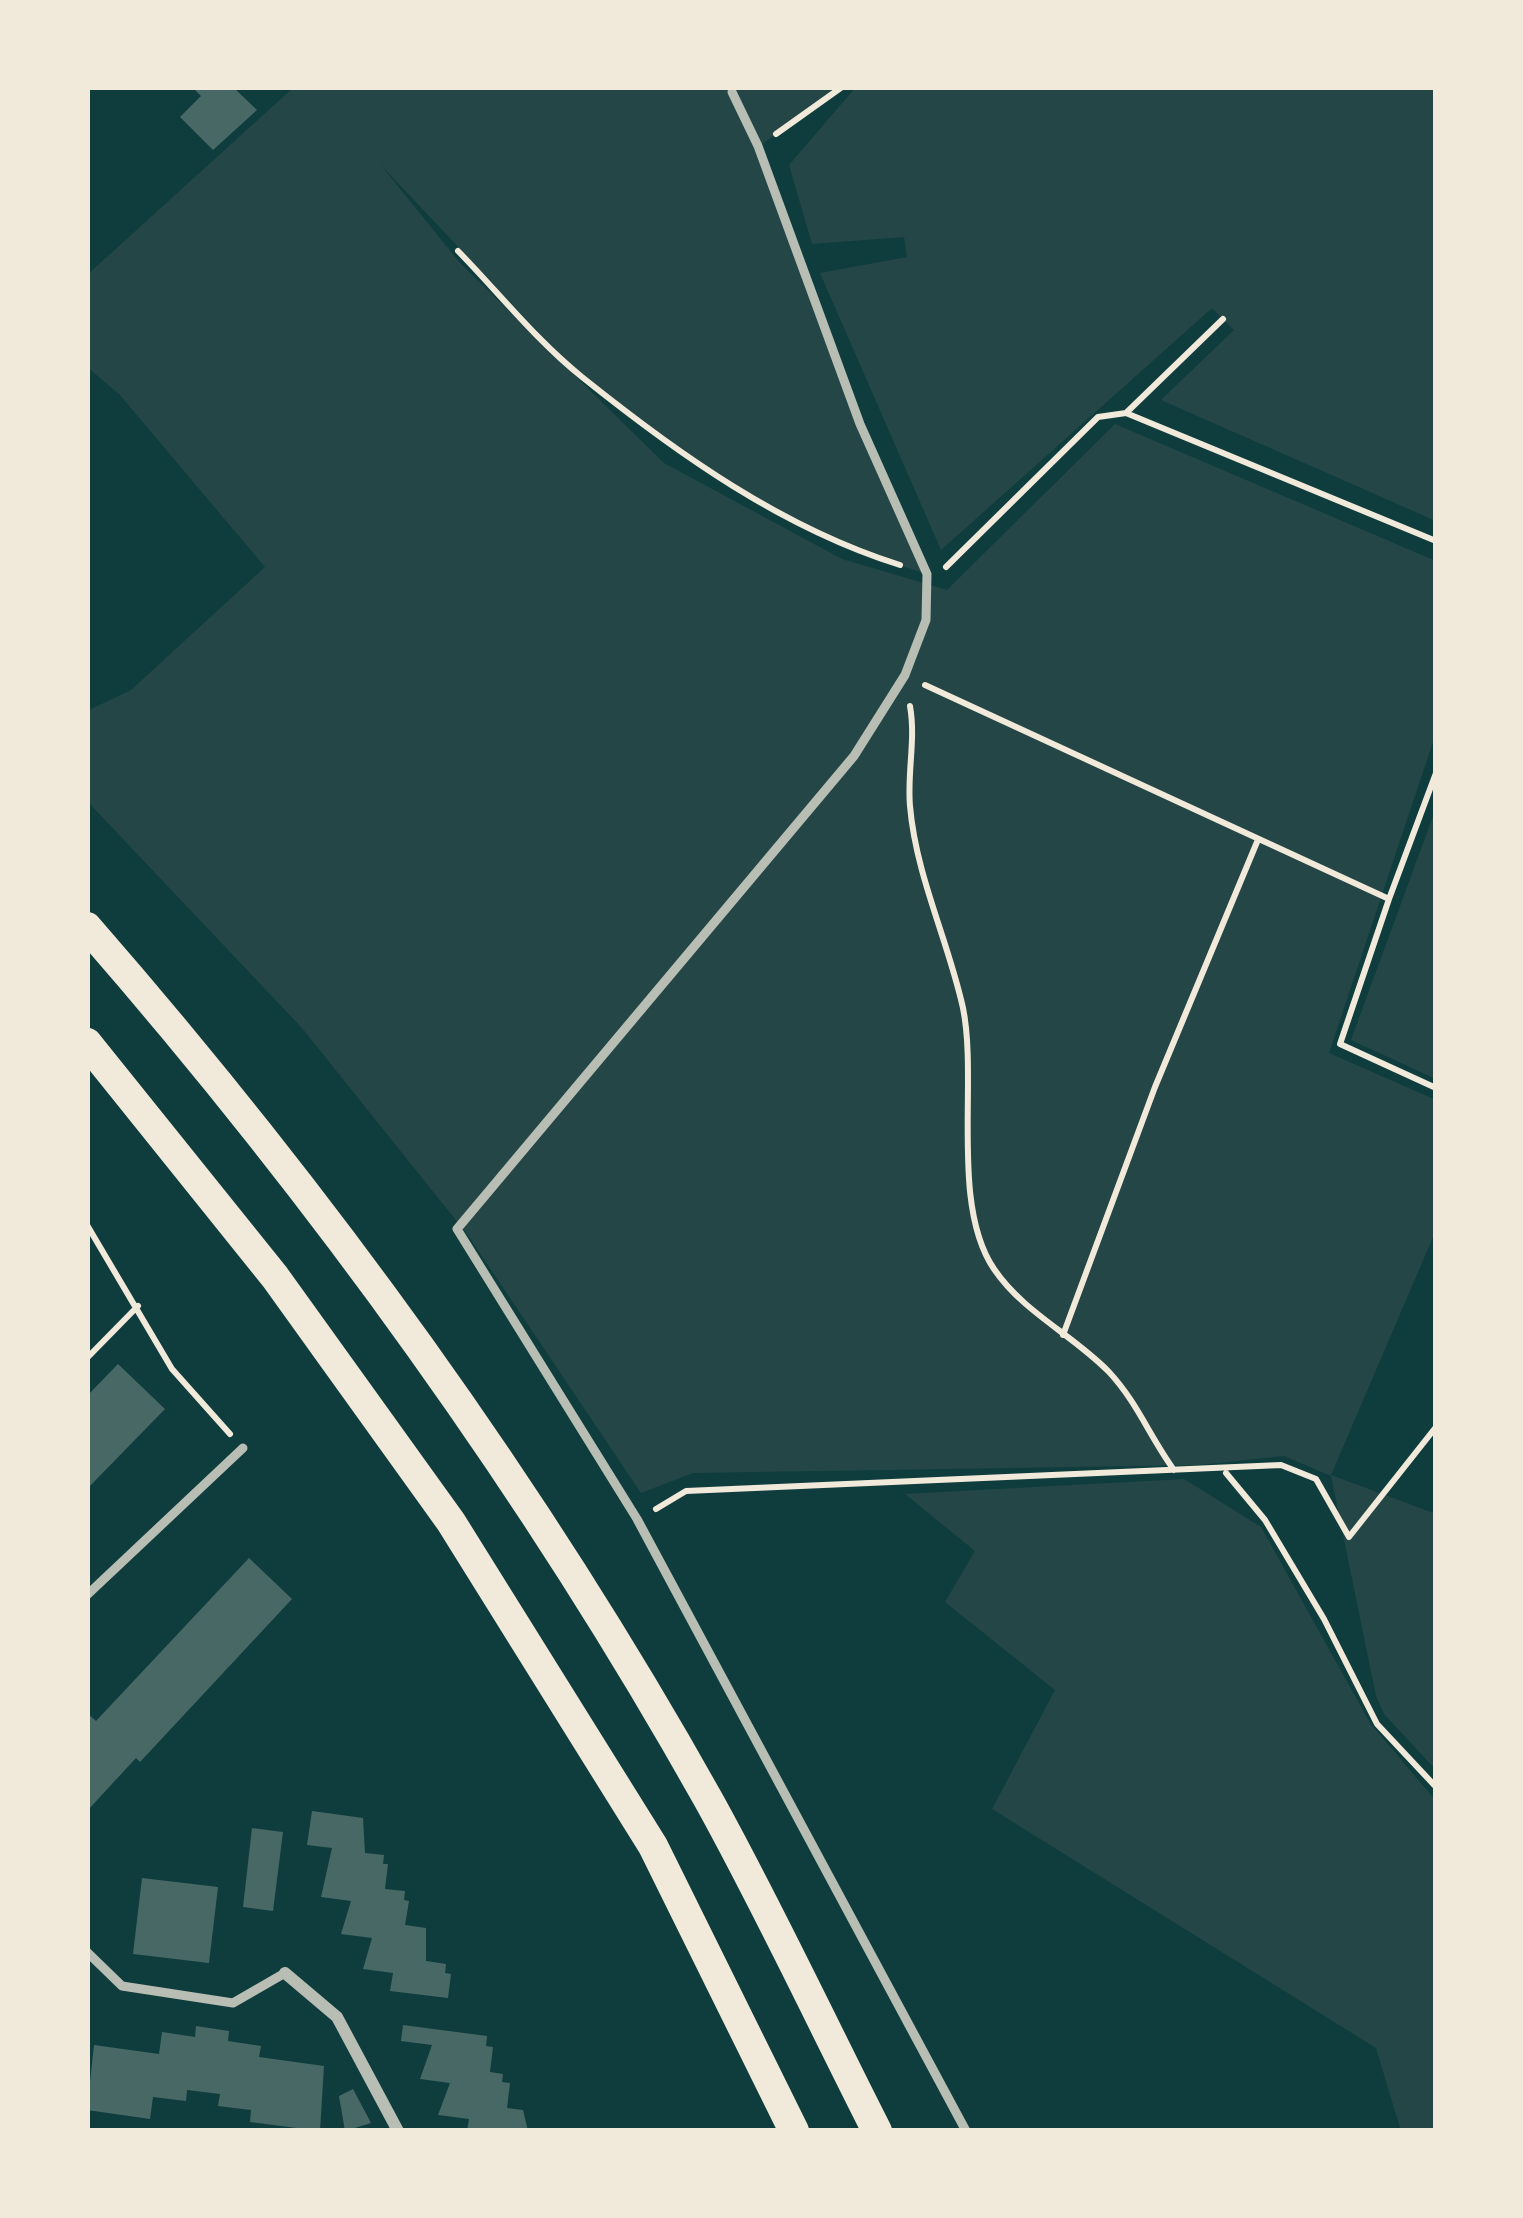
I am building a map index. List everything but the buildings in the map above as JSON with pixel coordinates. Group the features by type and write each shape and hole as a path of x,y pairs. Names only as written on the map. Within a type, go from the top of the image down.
{"highway":[{"path":"87,927 162,1013 358,1267 521,1497 707,1798 877,2131"},
{"path":"87,1043 275,1276 451,1522 653,1846 794,2131"}],"street":[{"path":"285,1972 337,2017 398,2131"}],"lane":[{"path":"732,92 758,146 860,424 927,574 926,620 905,676 854,756 457,1229 637,1519 966,2131"},
{"path":"87,1594 243,1448"},
{"path":"87,1952 122,1986 233,2003 285,1972"}],"path":[{"path":"758,146 842,87"},
{"path":"458,251 579,375 772,513 845,548 927,574 951,565 1098,417 1126,413 1436,541"},
{"path":"1126,413 1223,319"},
{"path":"905,676 1389,899"},
{"path":"905,676 916,736 910,803 928,899 963,1011 967,1143 978,1227 991,1266 1016,1295 1107,1370 1142,1411 1153,1441 1174,1470"},
{"path":"1436,773 1340,1044 1436,1088"},
{"path":"1063,1335 1155,1087 1257,842"},
{"path":"87,1226 172,1369 243,1448"},
{"path":"87,1358 138,1306"},
{"path":"637,1519 686,1491 1174,1470 1225,1472 1281,1465 1316,1479 1349,1537 1436,1427"},
{"path":"1225,1472 1277,1540 1377,1724 1436,1787"}],"shaded area":[{"path":"294,87 842,87 758,147 860,424 927,574 845,548 772,513 579,375 380,164 460,263 664,463 842,559 947,590 1115,424 1436,561 1436,733 1329,1053 1436,1100 1436,1230 1331,1475 1436,1514 1436,1770 1384,1714 1376,1696 1331,1476 1284,1456 1199,1465 693,1473 641,1493 467,1234 302,1028 87,801 87,711 131,690 265,567 119,394 87,367 87,275"},
{"path":"856,87 1436,87 1436,521 1161,400 1234,330 1212,308 941,550 820,273 907,257 904,237 812,244 789,165"},
{"path":"1436,808 1436,1079 1351,1040"},
{"path":"1184,1479 1261,1527 1370,1723 1436,1801 1436,2131 1401,2131 1376,2048 992,1809 1055,1690 945,1602 975,1551 905,1494"}]}
